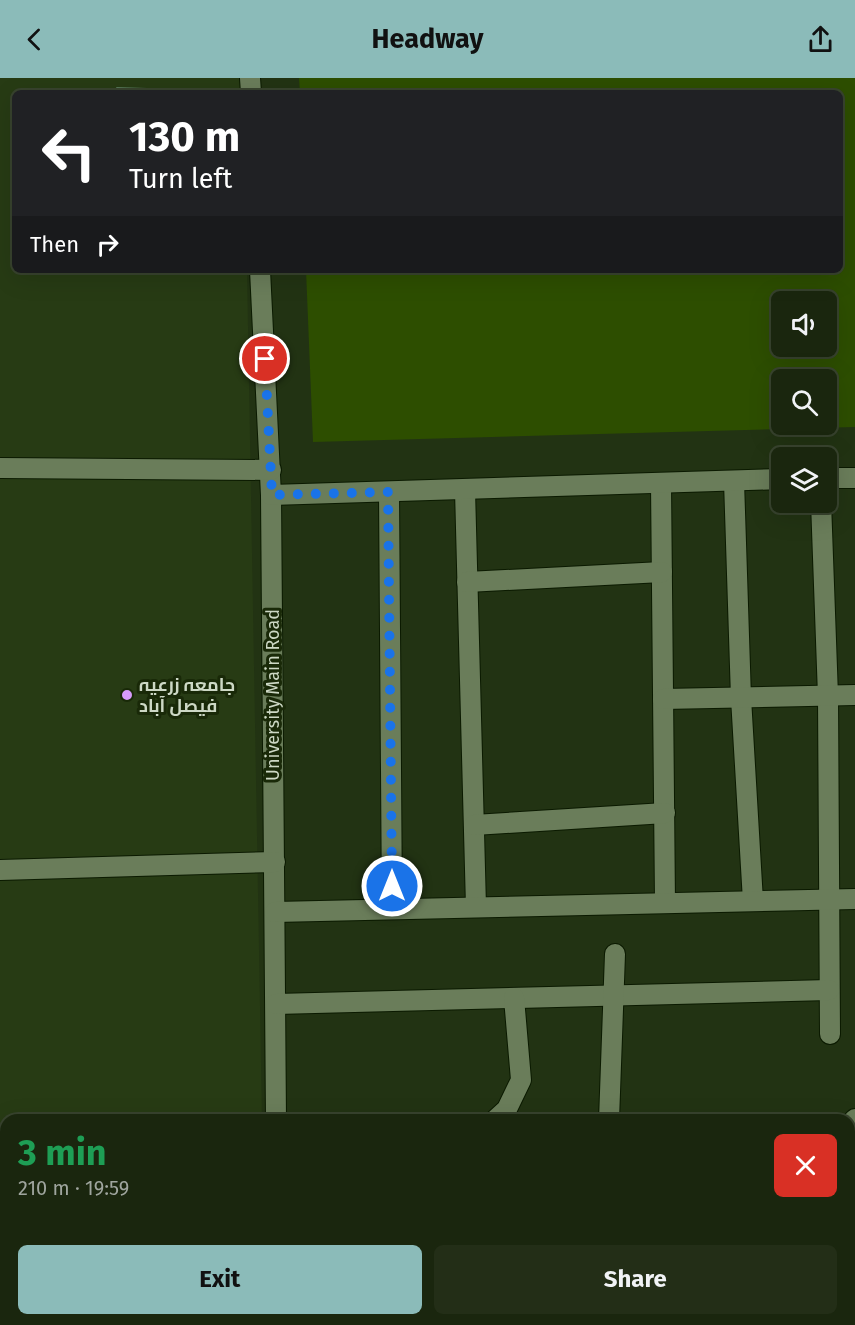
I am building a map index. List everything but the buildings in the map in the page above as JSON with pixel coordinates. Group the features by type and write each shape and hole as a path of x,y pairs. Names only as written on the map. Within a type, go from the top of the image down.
{"street":[{"name":"University Main Road","path":"260,273 272,495 276,1114"},
{"path":"0,468 271,470"},
{"path":"837,478 855,478"},
{"path":"272,495 771,479"},
{"path":"734,481 741,698 753,901"},
{"path":"661,483 665,903"},
{"path":"465,490 476,907"},
{"path":"388,492 392,909"},
{"path":"821,513 828,696 830,1034"},
{"path":"467,582 662,572"},
{"path":"663,699 855,695"},
{"path":"474,825 665,813"},
{"path":"0,870 274,862"},
{"path":"275,912 855,899"},
{"path":"609,1114 615,954"},
{"path":"276,1004 829,990"},
{"path":"501,1114 507,1108 521,1080 514,998"}],"shaded area":[{"name":"جامعہ زرعیہ فیصل آباد","path":"0,78 244,78 244,90 12,90 12,273 247,273 262,1114 0,1114"}],"green space":[{"path":"299,78 855,78 855,427 837,427 837,369 771,369 771,429 313,442 306,273 843,273 843,90 300,90"}],"place":[{"name":"جامعہ زرعیہ فیصل آباد","path":"127,695"}],"route":[{"path":"265,359 272,495 388,492 392,886"}]}
